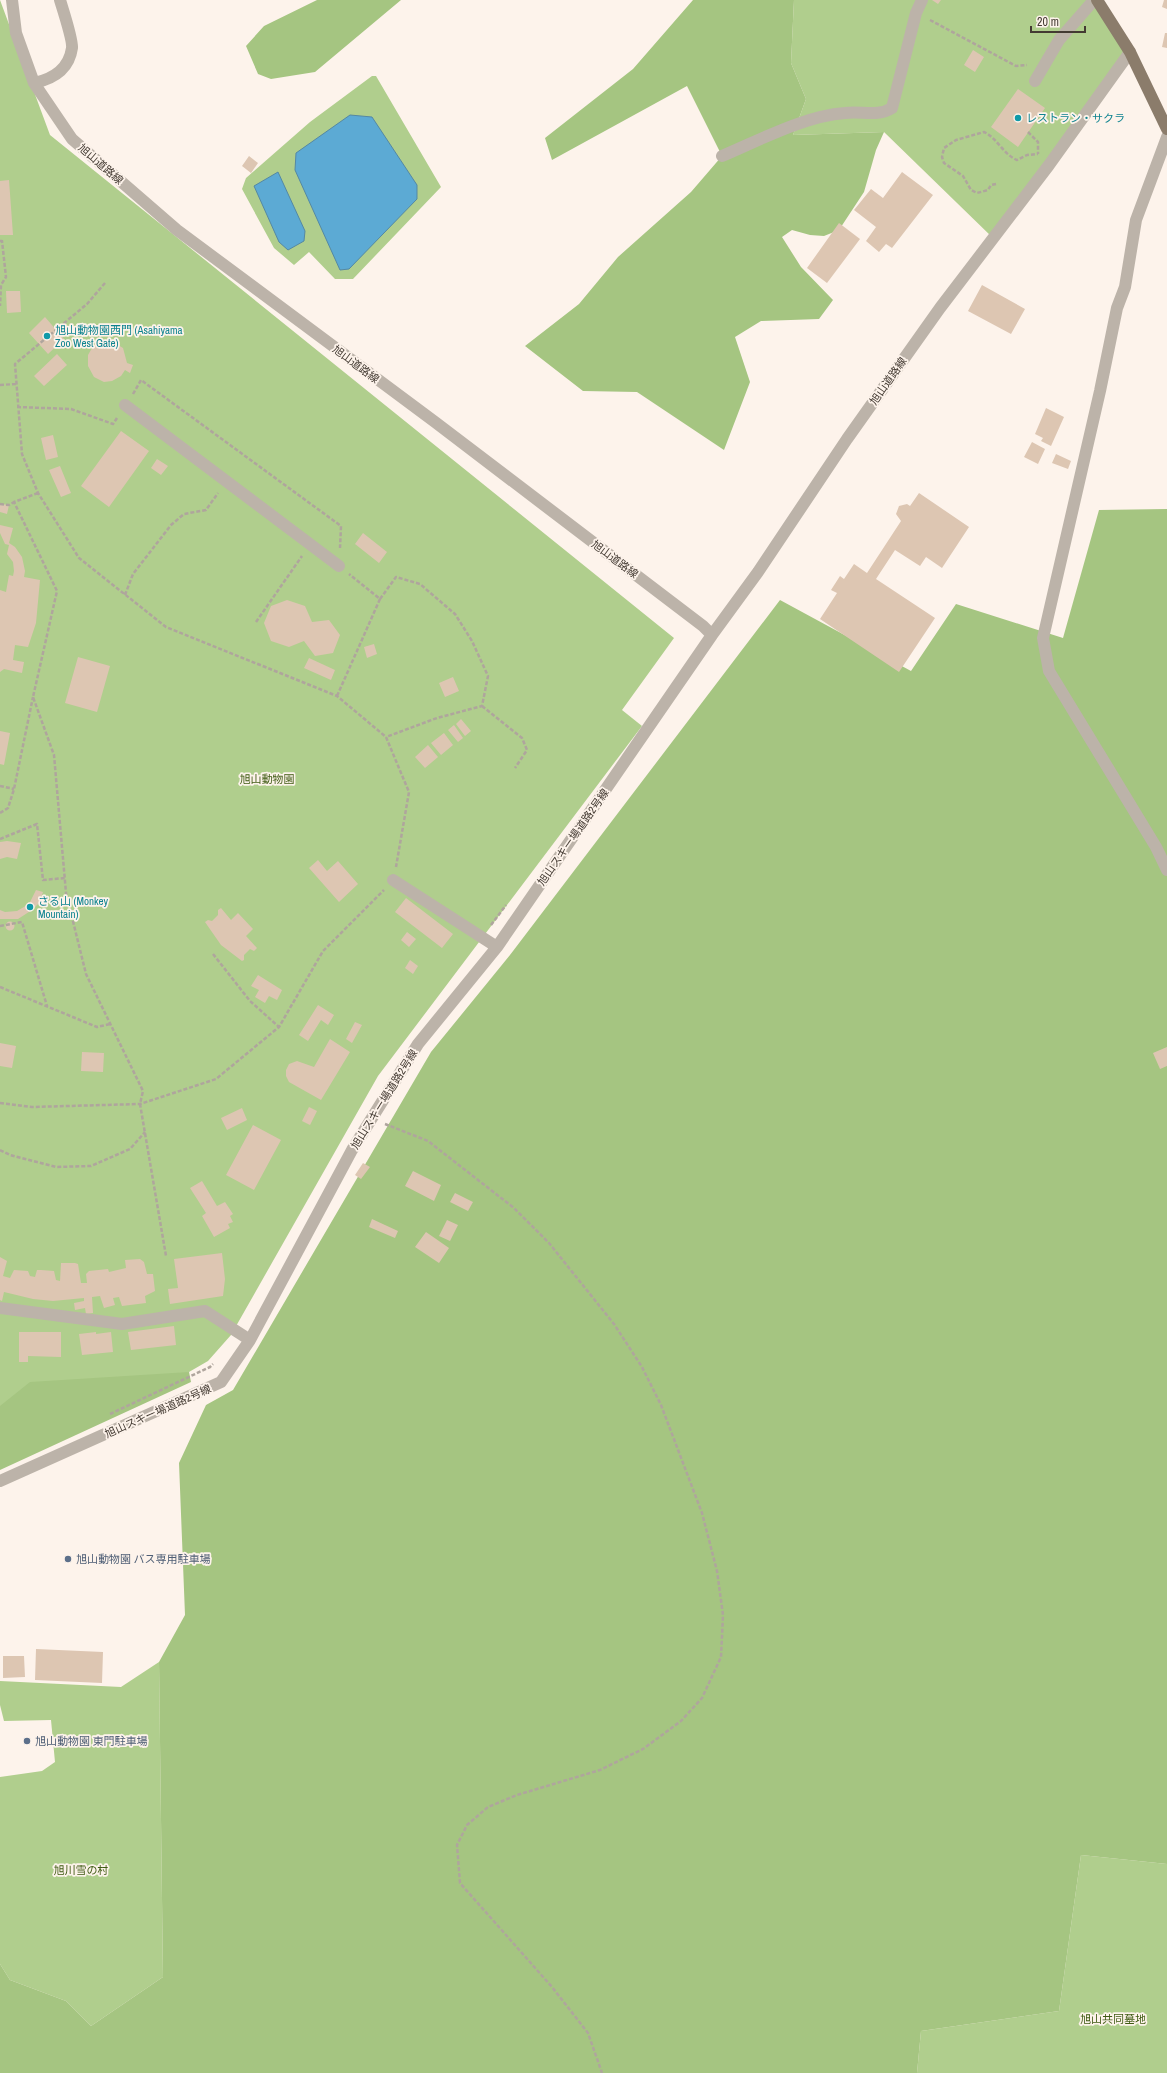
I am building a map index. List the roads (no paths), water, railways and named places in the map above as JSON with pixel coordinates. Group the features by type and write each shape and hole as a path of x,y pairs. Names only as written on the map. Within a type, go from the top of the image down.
{"main road":[{"path":"1097,0 1130,52 1167,129"}],"street":[{"name":"旭山道路線","path":"12,0 16,33 34,83 72,139 177,230 457,439 703,626 712,635 758,572 847,439 940,308 1049,165 1130,52"},
{"path":"34,83 47,80 65,68 72,47 60,0"},
{"path":"722,156 821,116 847,112 884,113 892,108 916,13 922,0"},
{"path":"1035,80 1059,40 1094,0"},
{"path":"1167,137 1136,220 1125,287 1117,308 1100,391 1043,638 1049,671 1156,847 1167,870"},
{"path":"125,406 339,566"},
{"name":"旭山スキー場道路2号線","path":"0,1481 221,1382 250,1340 352,1150 418,1044 497,947 712,635"},
{"path":"394,880 497,947"},
{"path":"0,1308 122,1324 205,1311 250,1340"}],"water":[{"path":"350,115 372,117 417,185 417,199 349,269 340,270 295,170 296,153"},
{"path":"278,172 305,231 304,241 288,250 279,242 254,186"}],"place":[{"name":"レストラン・サクラ","path":"1018,118"},
{"name":"旭山動物園西門 (Asahiyama Zoo West Gate)","path":"47,336"},
{"name":"さる山 (Monkey Mountain)","path":"30,907"},
{"name":"旭山動物園 バス専用駐車場","path":"68,1559"},
{"name":"旭山動物園 東門駐車場","path":"27,1741"}],"park label":[{"name":"旭山動物園","path":"267,779"},
{"name":"旭川雪の村","path":"81,1870"},
{"name":"旭山共同墓地","path":"1113,2019"}]}
